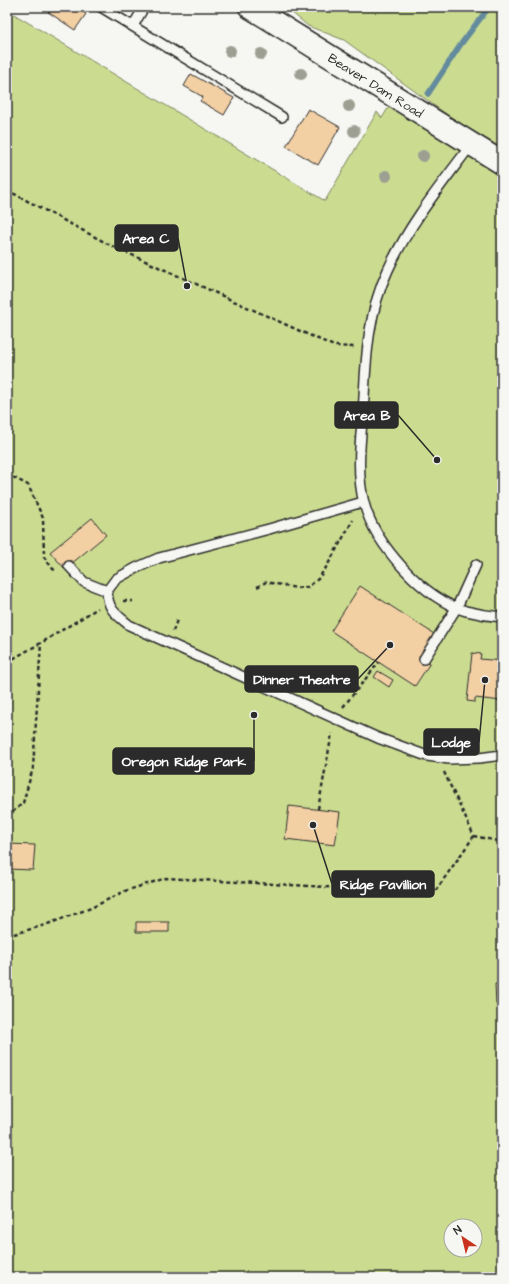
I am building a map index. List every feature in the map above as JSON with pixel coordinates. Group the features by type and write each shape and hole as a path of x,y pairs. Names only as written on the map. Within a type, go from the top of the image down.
{"street":[{"name":"Beaver Dam Road","path":"250,7 502,163"}],"lane":[{"path":"101,7 282,117"},
{"path":"133,26 144,7"},
{"path":"472,145 430,199 405,236 387,271 375,304 367,347 360,472 363,502 370,520 393,557 428,592 442,600 465,611 502,617"},
{"path":"363,502 159,558 116,579 107,591 108,602 112,611 129,625 378,738 427,756 449,760 502,755"},
{"path":"69,566 84,582 107,591"},
{"path":"424,659 457,607 476,566"}],"path":[{"path":"7,190 110,245 334,346 349,348 367,347"},
{"path":"7,474 28,485 43,518 44,557 52,569 66,578 76,573"},
{"path":"257,587 266,582 302,588 308,587 318,579 328,566 363,502"},
{"path":"7,662 41,644 108,602"},
{"path":"7,817 23,803 33,768 41,644"},
{"path":"438,758 474,836"},
{"path":"474,836 502,842"},
{"path":"7,936 45,925 91,908 125,891 166,878 434,894 474,836"}],"green space":[{"path":"285,7 502,7 502,148 457,122 344,40 308,26"},
{"path":"7,10 325,201 377,112 382,118 390,105 502,175 502,1277 7,1277"}],"building":[{"path":"51,7 75,7 86,14 75,30 48,12"},
{"path":"191,74 234,98 224,115 200,101 203,97 184,86"},
{"path":"308,109 340,127 318,165 286,146"},
{"path":"92,518 106,535 65,569 50,552"},
{"path":"360,586 434,634 420,656 430,663 415,686 331,631"},
{"path":"472,653 481,654 480,659 502,661 502,701 475,698 475,702 467,701"},
{"path":"378,671 393,680 389,687 374,677"},
{"path":"289,806 340,812 335,845 285,839"},
{"path":"7,844 35,845 33,870 7,869"},
{"path":"136,922 169,922 169,932 136,932"},
{"path":"495,984 502,984 502,1004 496,1004"}],"waterway":[{"path":"428,94 461,44 489,7"}],"place":[{"name":"Area C","path":"187,286"},
{"name":"Area B","path":"437,460"},
{"name":"Dinner Theatre","path":"390,645"},
{"name":"Lodge","path":"485,680"},
{"name":"Oregon Ridge Park","path":"254,715"},
{"name":"Ridge Pavillion","path":"313,825"}]}
